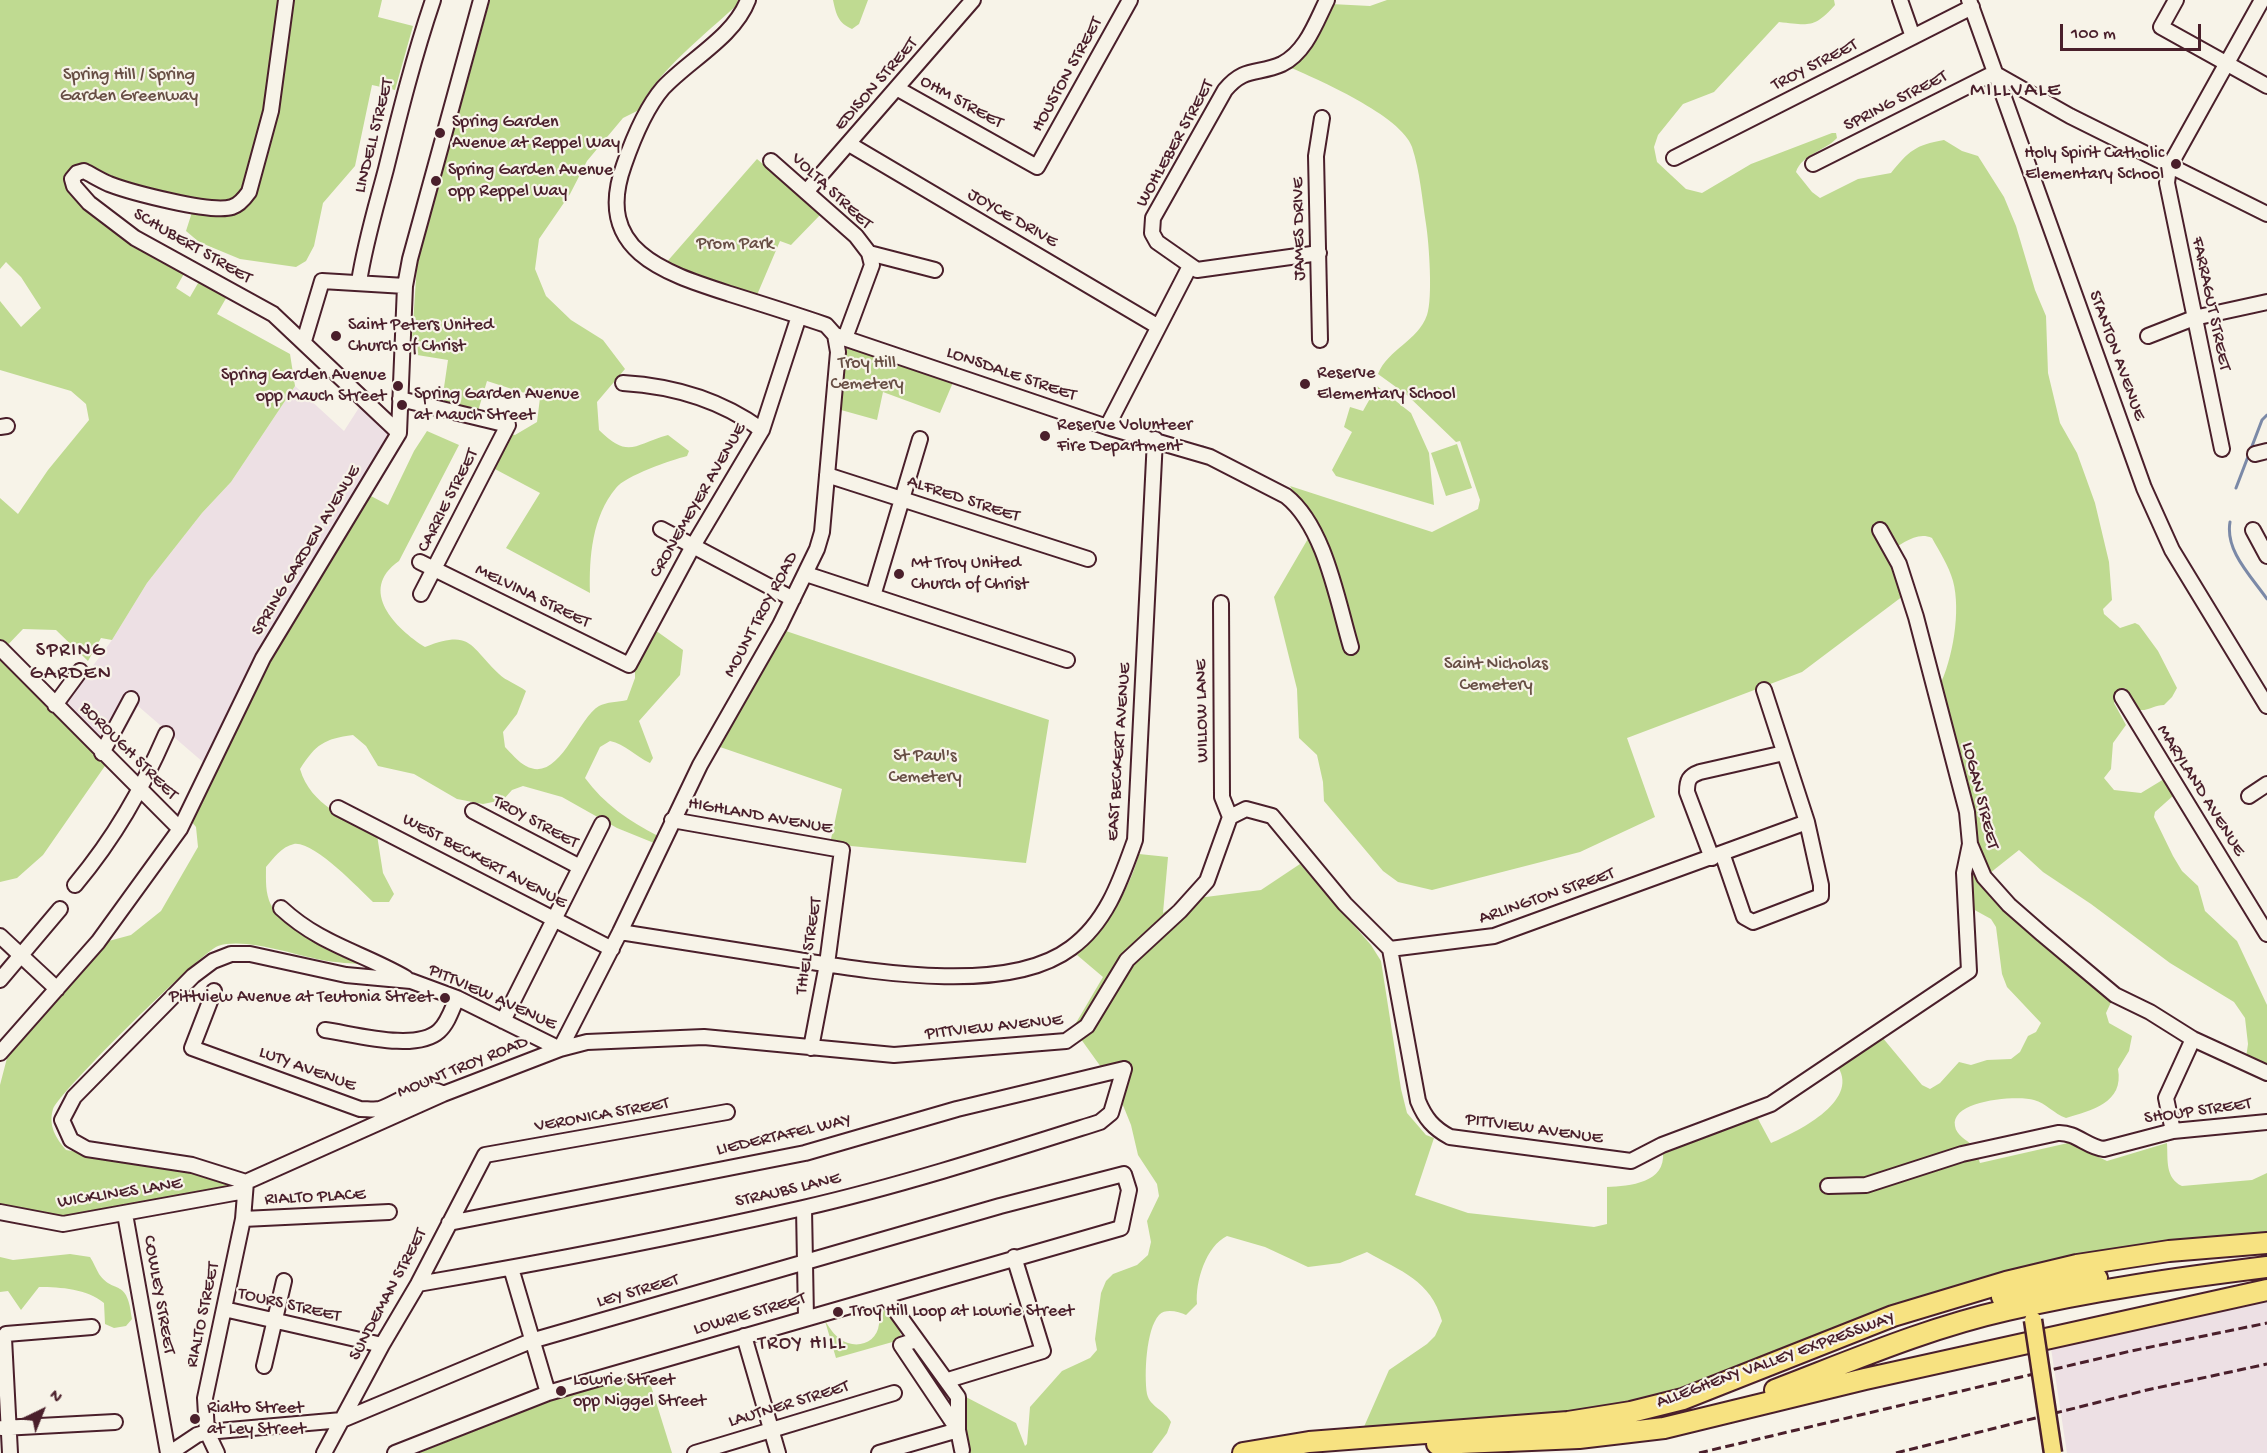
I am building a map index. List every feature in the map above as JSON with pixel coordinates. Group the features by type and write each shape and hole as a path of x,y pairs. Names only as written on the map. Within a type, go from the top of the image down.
{"highway":[{"path":"1683,1399 1738,1386 1812,1362 1901,1327 1967,1306 2092,1278 2134,1266 2260,1244"},
{"name":"ALLEGHENY VALLEY EXPRESSWAY","path":"1243,1453 1360,1436 1568,1422 1631,1412 1683,1399 1893,1316 2006,1282 2077,1265 2169,1251 2260,1244"},
{"path":"2092,1278 2267,1258"},
{"path":"1664,1428 1767,1393 1916,1337 2006,1310 2097,1290 2267,1267"},
{"name":"ALLEGHENY VALLEY EXPRESSWAY","path":"1323,1453 1362,1448 1580,1438 1664,1428 1865,1379 2267,1290"}],"main road":[{"path":"2033,1320 2053,1453"}],"street":[{"name":"SCHUBERT STREET","path":"286,0 271,111 249,192 243,200 229,208 217,209 163,199 109,184 84,171 72,178 74,186 89,203 135,238 273,314 399,433"},
{"name":"LINDELL STREET","path":"359,282 366,243 410,71 433,0"},
{"name":"SPRING GARDEN AVENUE","path":"1,1049 57,989 118,916 180,829 263,658 399,433 405,286 410,259 481,0"},
{"path":"748,0 738,18 682,69 652,104 623,167 616,205 625,235 635,250 651,263 677,277 826,325 840,337 872,265 869,253"},
{"name":"EDISON STREET","path":"806,192 898,89 973,0"},
{"name":"HOUSTON STREET","path":"1037,167 1130,0"},
{"name":"WOHLEBER STREET","path":"1190,266 1184,258 1156,242 1152,232 1154,218 1225,90 1235,78 1248,71 1282,64 1299,51 1309,38 1327,0"},
{"path":"1899,0 1913,37"},
{"path":"2176,0 2161,27 2224,65 2267,86"},
{"path":"2169,166 2262,0"},
{"name":"TROY STREET","path":"1674,158 1913,37 1970,4"},
{"name":"STANTON AVENUE","path":"1970,4 2144,488 2172,550 2267,706"},
{"path":"1995,73 2070,116 2267,214"},
{"name":"SPRING STREET","path":"1813,164 1995,73"},
{"name":"OHM STREET","path":"898,89 1037,167"},
{"name":"JAMES DRIVE","path":"1320,340 1316,156 1322,118"},
{"name":"JOYCE DRIVE","path":"849,144 1157,326"},
{"name":"VOLTA STREET","path":"771,161 856,236 869,253 935,270"},
{"name":"FARRAGUT STREET","path":"2169,166 2167,183 2222,449"},
{"path":"1107,427 1157,326 1190,266 1197,270 1319,253"},
{"path":"304,341 322,281 405,286"},
{"path":"2148,336 2194,318 2267,302"},
{"name":"CRONEMEYER AVENUE","path":"628,664 693,546 762,430 799,316"},
{"name":"LONSDALE STREET","path":"840,337 1107,427 1155,439 1210,457 1286,495 1297,504 1317,536 1350,647"},
{"name":"MOUNT TROY ROAD","path":"245,1187 443,1094 560,1048 612,949 705,755 806,574 822,532 840,337"},
{"path":"623,383 674,390 723,405 762,430"},
{"name":"CARRIE STREET","path":"400,399 508,425 421,594"},
{"name":"EAST BECKERT AVENUE","path":"620,932 827,964 923,976 990,974 1029,968 1050,961 1071,949 1087,935 1099,919 1121,878 1135,840 1155,439"},
{"path":"873,596 920,440"},
{"name":"ALFRED STREET","path":"827,475 1088,559"},
{"path":"661,529 793,599"},
{"name":"LOGAN STREET","path":"1880,530 1899,564 1916,617 1967,812 1970,844 1984,877 2025,919 2115,994 2150,1012 2193,1039 2267,1073"},
{"path":"2253,530 2267,556"},
{"name":"MELVINA STREET","path":"420,562 628,664"},
{"path":"806,574 1067,660"},
{"name":"WILLOW LANE","path":"1221,603 1222,797 1230,817"},
{"name":"BOROUGH STREET","path":"0,648 140,792 180,829"},
{"path":"55,705 80,671"},
{"path":"1764,690 1807,822 1821,885 1821,896 1753,922 1744,917 1687,792 1687,781 1692,775 1700,772 1742,760 1784,753"},
{"name":"MARYLAND AVENUE","path":"2122,697 2267,934"},
{"path":"102,753 130,699"},
{"path":"75,885 104,850 140,792 166,734"},
{"path":"2249,796 2267,784"},
{"name":"WEST BECKERT AVENUE","path":"338,808 612,949"},
{"path":"1230,817 1246,809 1272,816 1345,904 1389,950"},
{"name":"TROY STREET","path":"473,811 580,867"},
{"name":"PITTVIEW AVENUE","path":"245,1187 192,1165 87,1149 67,1135 62,1120 64,1112 74,1097 193,976 213,961 231,954 250,954 346,975 411,981 457,998 560,1048 587,1042 696,1037 894,1055 931,1054 1066,1041 1087,1026 1127,960 1180,912 1207,881 1230,817"},
{"name":"HIGHLAND AVENUE","path":"672,820 842,850"},
{"name":"ARLINGTON STREET","path":"1389,950 1494,936 1807,822"},
{"path":"503,1021 602,824"},
{"name":"PITTVIEW AVENUE","path":"1389,950 1418,1101 1424,1115 1437,1130 1450,1137 1631,1161 1662,1145 1771,1104 1969,971 1964,873 1970,844"},
{"name":"THIEL STREET","path":"811,1047 827,964 842,850"},
{"path":"281,908 301,926 330,944 378,962 411,981"},
{"path":"0,980 60,909"},
{"path":"0,936 57,989"},
{"name":"LUTY AVENUE","path":"214,991 192,1048 360,1109 378,1109 425,1090 436,1089 443,1094"},
{"path":"325,1030 409,1042 426,1039 439,1031 457,998"},
{"path":"2173,1131 2166,1098 2193,1039"},
{"name":"STRAUBS LANE","path":"418,1284 511,1268 804,1208 985,1159 1100,1122 1111,1113 1124,1069"},
{"name":"LIEDERTAFEL WAY","path":"449,1223 805,1153 957,1109 1124,1069"},
{"name":"VERONICA STREET","path":"484,1155 727,1112"},
{"name":"SHOUP STREET","path":"1828,1186 1866,1185 1962,1154 2068,1132 2104,1149 2173,1131 2267,1122"},
{"name":"SUNDEMAN STREET","path":"324,1453 382,1345 418,1284 484,1155"},
{"name":"LOWRIE STREET","path":"395,1453 548,1393 1121,1228 1129,1190 1124,1174"},
{"name":"LEY STREET","path":"169,1453 197,1435 207,1432 342,1420 531,1341 1000,1206 1124,1174"},
{"name":"WICKLINES LANE","path":"0,1212 63,1224 125,1214 245,1187"},
{"name":"RIALTO STREET","path":"217,1453 207,1432 205,1398 243,1219 245,1187"},
{"path":"804,1208 803,1263 806,1318"},
{"name":"RIALTO PLACE","path":"243,1219 388,1212"},
{"name":"COWLEY STREET","path":"125,1214 169,1453"},
{"path":"948,1380 1043,1351 1014,1257"},
{"path":"511,1268 548,1393"},
{"path":"264,1366 284,1281"},
{"path":"885,1296 958,1396 958,1430 962,1450"},
{"name":"TOURS STREET","path":"224,1309 382,1345"},
{"path":"10,1453 4,1428 4,1338 6,1334 92,1327"},
{"path":"744,1336 778,1453"},
{"path":"916,1340 902,1345 958,1430"},
{"name":"LAUTNER STREET","path":"695,1453 894,1393"},
{"path":"4,1428 115,1422"},
{"path":"879,1453 958,1430"}],"shaded area":[{"path":"295,386 344,431 362,403 393,432 251,669 204,763 138,706 107,763 58,713 112,640 147,583 202,513 231,482"},
{"path":"2267,1298 2267,1453 2067,1453 2050,1342"}],"green space":[{"name":"Spring Hill / Spring Garden Greenway","path":"0,0 382,0 378,17 413,26 395,90 372,85 355,166 323,203 314,246 306,261 296,267 240,259 199,242 186,231 193,209 85,174 77,182 85,191 186,270 176,288 190,297 201,278 229,293 217,314 290,354 295,386 231,482 202,513 147,583 112,640 101,638 88,661 56,630 23,629 0,653 0,498 18,514 48,470 89,420 86,404 71,391 0,370 0,301 21,327 41,308 21,277 6,262 0,269"},
{"path":"490,0 738,0 737,5 668,69 639,110 623,118 587,161 570,194 539,239 535,269 546,296 571,320 603,340 625,369 597,402 599,430 609,439 625,447 632,447 668,435 689,451 687,456 629,478 616,488 608,499 597,524 591,552 590,593 506,548 540,493 493,468 510,434 515,435 537,422 540,398 487,381 478,411 442,401 448,360 411,354 417,264"},
{"path":"833,0 868,0 859,24 852,29 844,24 837,14"},
{"name":"Saint Nicholas Cemetery","path":"1387,0 1834,0 1835,5 1816,22 1804,24 1779,22 1714,92 1683,104 1658,135 1654,147 1657,162 1686,189 1702,193 1751,164 1836,133 1837,138 1803,161 1796,172 1812,192 1820,198 1858,179 1891,173 1913,150 1934,142 1944,140 1962,151 1978,156 2004,197 2046,316 2048,373 2060,423 2077,453 2095,503 2109,562 2112,600 2103,609 2104,614 2120,628 2135,623 2139,625 2158,651 2177,688 2164,705 2140,710 2125,688 2120,688 2114,703 2126,725 2113,743 2111,769 2104,778 2114,790 2141,793 2164,779 2174,795 2155,812 2154,817 2182,871 2198,886 2205,911 2237,941 2267,1005 2267,1066 2246,1058 2248,1044 2245,1018 2234,1002 2170,963 2091,904 2043,872 2019,850 1990,873 1975,846 1939,687 1952,649 1956,620 1953,581 1932,538 1926,536 1909,540 1887,553 1903,596 1802,672 1627,738 1655,817 1580,852 1432,890 1398,882 1383,871 1324,801 1323,782 1317,755 1299,738 1297,689 1274,597 1316,525 1290,486 1432,532 1478,509 1480,500 1460,441 1456,442 1407,395 1378,374 1389,358 1417,332 1423,324 1429,307 1430,270 1427,233 1419,175 1412,147 1405,135 1376,111 1337,89 1287,66 1331,4 1370,6"},
{"name":"Prom Park","path":"757,159 821,214 791,245 780,241 757,295 665,264"},
{"name":"Troy Hill Cemetery","path":"847,345 954,380 940,413 883,392 877,420 841,410"},
{"path":"1377,386 1411,413 1429,453 1434,505 1336,476 1332,470 1352,432 1344,427 1350,407 1363,411"},
{"path":"427,431 459,445 399,561 387,572 381,584 381,596 385,608 403,630 425,647 452,640 468,643 502,676 526,691 517,714 503,732 505,747 526,766 538,769 548,766 558,758 583,723 599,706 627,700 635,678 635,666 655,630 683,650 680,675 639,721 653,758 650,763 610,741 600,747 585,778 600,796 618,811 658,836 654,843 617,828 562,797 523,786 512,790 503,800 483,804 457,799 414,774 378,766 366,746 353,735 335,738 322,744 316,748 300,769 305,782 312,792 331,809 377,835 383,873 394,894 389,902 373,902 324,857 303,845 294,844 282,850 266,867 268,896 271,905 287,920 367,965 327,961 255,945 218,946 186,972 104,1051 61,1097 53,1109 54,1131 66,1150 192,1172 242,1186 62,1217 0,1205 0,1085 7,1058 105,942 131,935 161,911 198,847 196,827 191,821 256,680 369,495 388,505 414,451"},
{"path":"1457,444 1472,488 1446,496 1431,453"},
{"name":"St Paul's Cemetery","path":"783,630 1049,720 1026,863 851,846 831,839 842,789 720,747"},
{"path":"0,654 107,763 43,855 17,878 0,882"},
{"path":"1139,854 1168,857 1163,913 1182,900 1261,890 1300,864 1371,945 1381,961 1401,1089 1407,1113 1426,1135 1434,1138 1415,1195 1468,1213 1594,1227 1607,1224 1607,1187 1636,1184 1653,1176 1659,1170 1663,1152 1757,1117 1771,1143 1809,1124 1833,1104 1840,1092 1842,1080 1838,1067 1882,1037 1922,1085 1930,1089 1940,1083 1959,1062 1971,1065 1987,1060 2011,1059 2020,1052 2028,1036 2036,1032 2041,1023 2007,987 2002,974 1996,927 1991,919 1971,908 1972,868 1981,881 2113,998 2106,1013 2109,1023 2132,1036 2129,1051 2118,1069 2119,1081 2116,1090 2104,1103 2086,1112 2066,1118 2038,1101 2014,1098 1987,1101 1963,1110 1956,1117 1955,1126 1960,1135 1974,1148 1980,1163 2068,1143 2107,1161 2167,1143 2170,1173 2182,1186 2252,1180 2267,1173 2267,1233 2120,1251 1793,1348 1670,1391 1602,1408 1363,1429 1389,1370 1435,1336 1442,1321 1430,1296 1413,1278 1367,1252 1340,1263 1308,1267 1265,1247 1227,1236 1213,1248 1203,1266 1198,1286 1197,1304 1186,1315 1172,1311 1162,1313 1151,1331 1146,1364 1147,1394 1151,1402 1171,1422 1167,1433 1152,1453 964,1453 964,1396 1016,1423 1025,1446 1027,1444 1030,1407 1062,1371 1090,1358 1097,1350 1095,1339 1101,1293 1106,1281 1113,1274 1137,1265 1148,1255 1151,1242 1147,1221 1159,1196 1157,1184 1138,1155 1131,1125 1116,1088 1073,1028 1103,977 1077,955 1115,909 1129,883"},
{"path":"70,1254 90,1257 99,1274 124,1292 132,1319 126,1326 114,1328 105,1324 104,1303 82,1292 65,1288 39,1287 21,1310 8,1291 0,1292 0,1257 13,1260"},
{"path":"883,1304 898,1324 901,1336 896,1341 836,1358 825,1321 840,1339 852,1344 864,1343 870,1340 877,1331 878,1305"},
{"path":"647,1373 672,1453 419,1453 552,1399"}],"waterway":[{"path":"2236,488 2262,420 2267,415"},
{"path":"1203,447 1212,451"},
{"path":"2230,522 2229,533 2235,553 2267,599"}],"railway":[{"path":"1699,1453 2131,1351 2267,1323"},
{"path":"1896,1453 2147,1390 2267,1364"}],"place":[{"name":"Spring Garden Avenue at Reppel Way","path":"440,133"},
{"name":"Holy Spirit Catholic Elementary School","path":"2176,164"},
{"name":"Spring Garden Avenue opp Reppel Way","path":"436,181"},
{"name":"Saint Peters United Church of Christ","path":"336,336"},
{"name":"Reserve Elementary School","path":"1305,384"},
{"name":"Spring Garden Avenue opp Mauch Street","path":"398,386"},
{"name":"Spring Garden Avenue at Mauch Street","path":"402,405"},
{"name":"Reserve Volunteer Fire Department","path":"1045,436"},
{"name":"Mt Troy United Church of Christ","path":"899,574"},
{"name":"Pittview Avenue at Teutonia Street","path":"445,998"},
{"name":"Troy Hill Loop at Lowrie Street","path":"838,1312"},
{"name":"Lowrie Street opp Niggel Street","path":"561,1391"},
{"name":"Rialto Street at Ley Street","path":"195,1419"}],"district":[{"name":"MILLVALE","path":"2016,92"},
{"name":"SPRING GARDEN","path":"71,664"},
{"name":"TROY HILL","path":"802,1345"}]}
